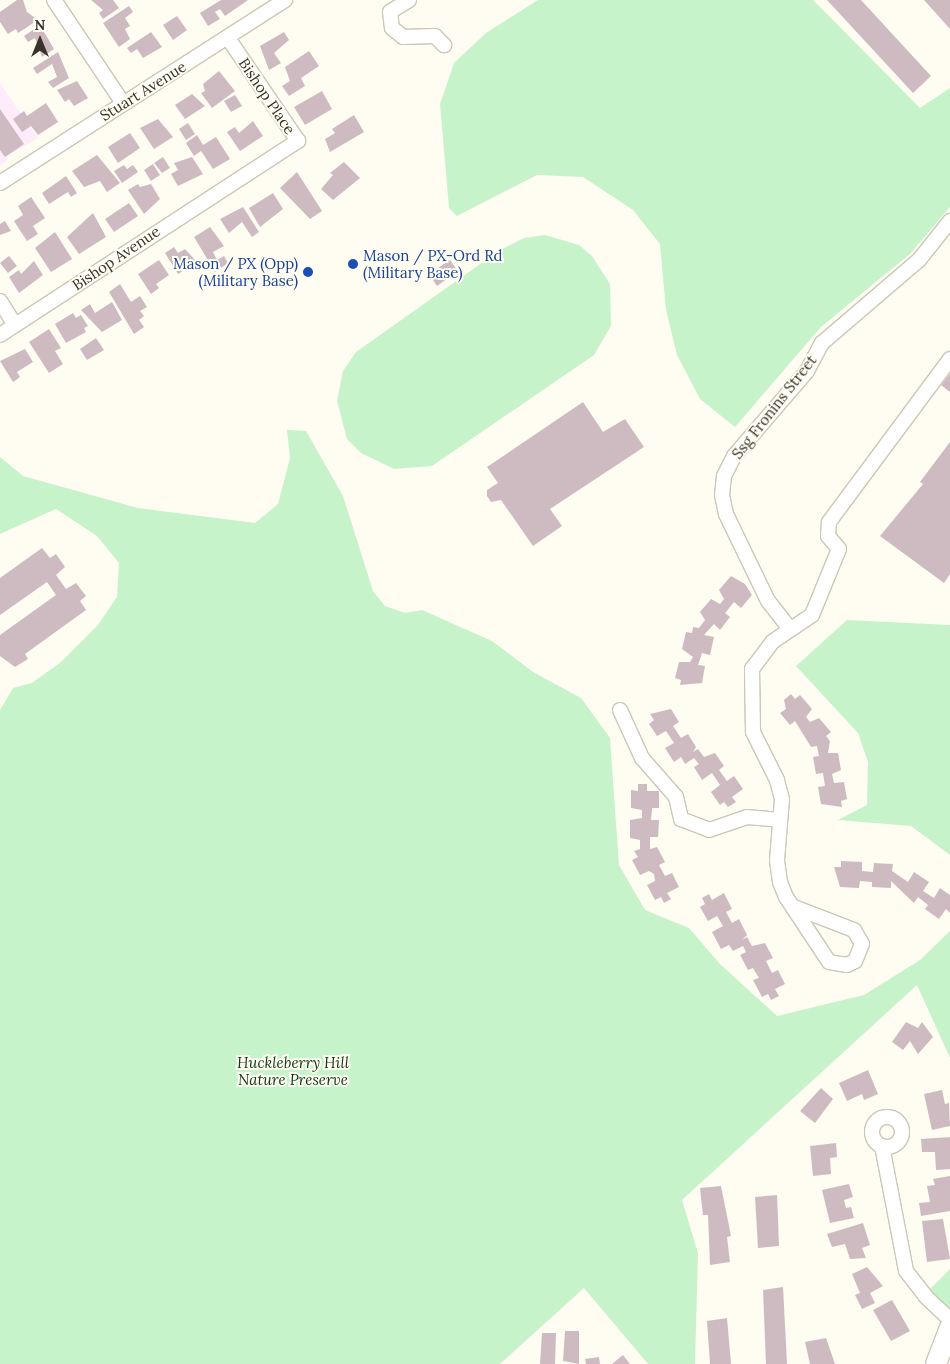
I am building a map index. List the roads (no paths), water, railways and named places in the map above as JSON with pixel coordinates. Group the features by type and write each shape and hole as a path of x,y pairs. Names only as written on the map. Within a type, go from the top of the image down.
{"street":[{"path":"54,0 123,103"},
{"name":"Stuart Avenue","path":"0,183 286,0"},
{"path":"409,0 390,12 392,28 403,38 435,36 444,45"},
{"name":"Bishop Place","path":"228,38 298,141 232,181"},
{"name":"Bishop Avenue","path":"0,335 232,181"},
{"name":"Ssg Fronins Street","path":"790,629 768,601 726,514 722,495 724,476 734,456 807,371 822,343 918,260 950,221"},
{"path":"0,301 16,325"},
{"path":"794,907 854,930 862,944 855,961 847,965 829,962 794,907 777,869 780,790 753,732 751,680 762,652 790,629 812,615 839,549 828,536 829,522 950,359"},
{"path":"620,710 642,758 676,798 681,818 708,830 747,817 780,820"},
{"path":"882,1146 906,1271 926,1298 950,1319"},
{"path":"936,1364 950,1328"}],"place":[{"name":"Mason / PX-Ord Rd (Military Base)","path":"353,264"},
{"name":"Mason / PX (Opp) (Military Base)","path":"308,272"}],"park label":[{"name":"Huckleberry Hill Nature Preserve","path":"293,1070"}]}
